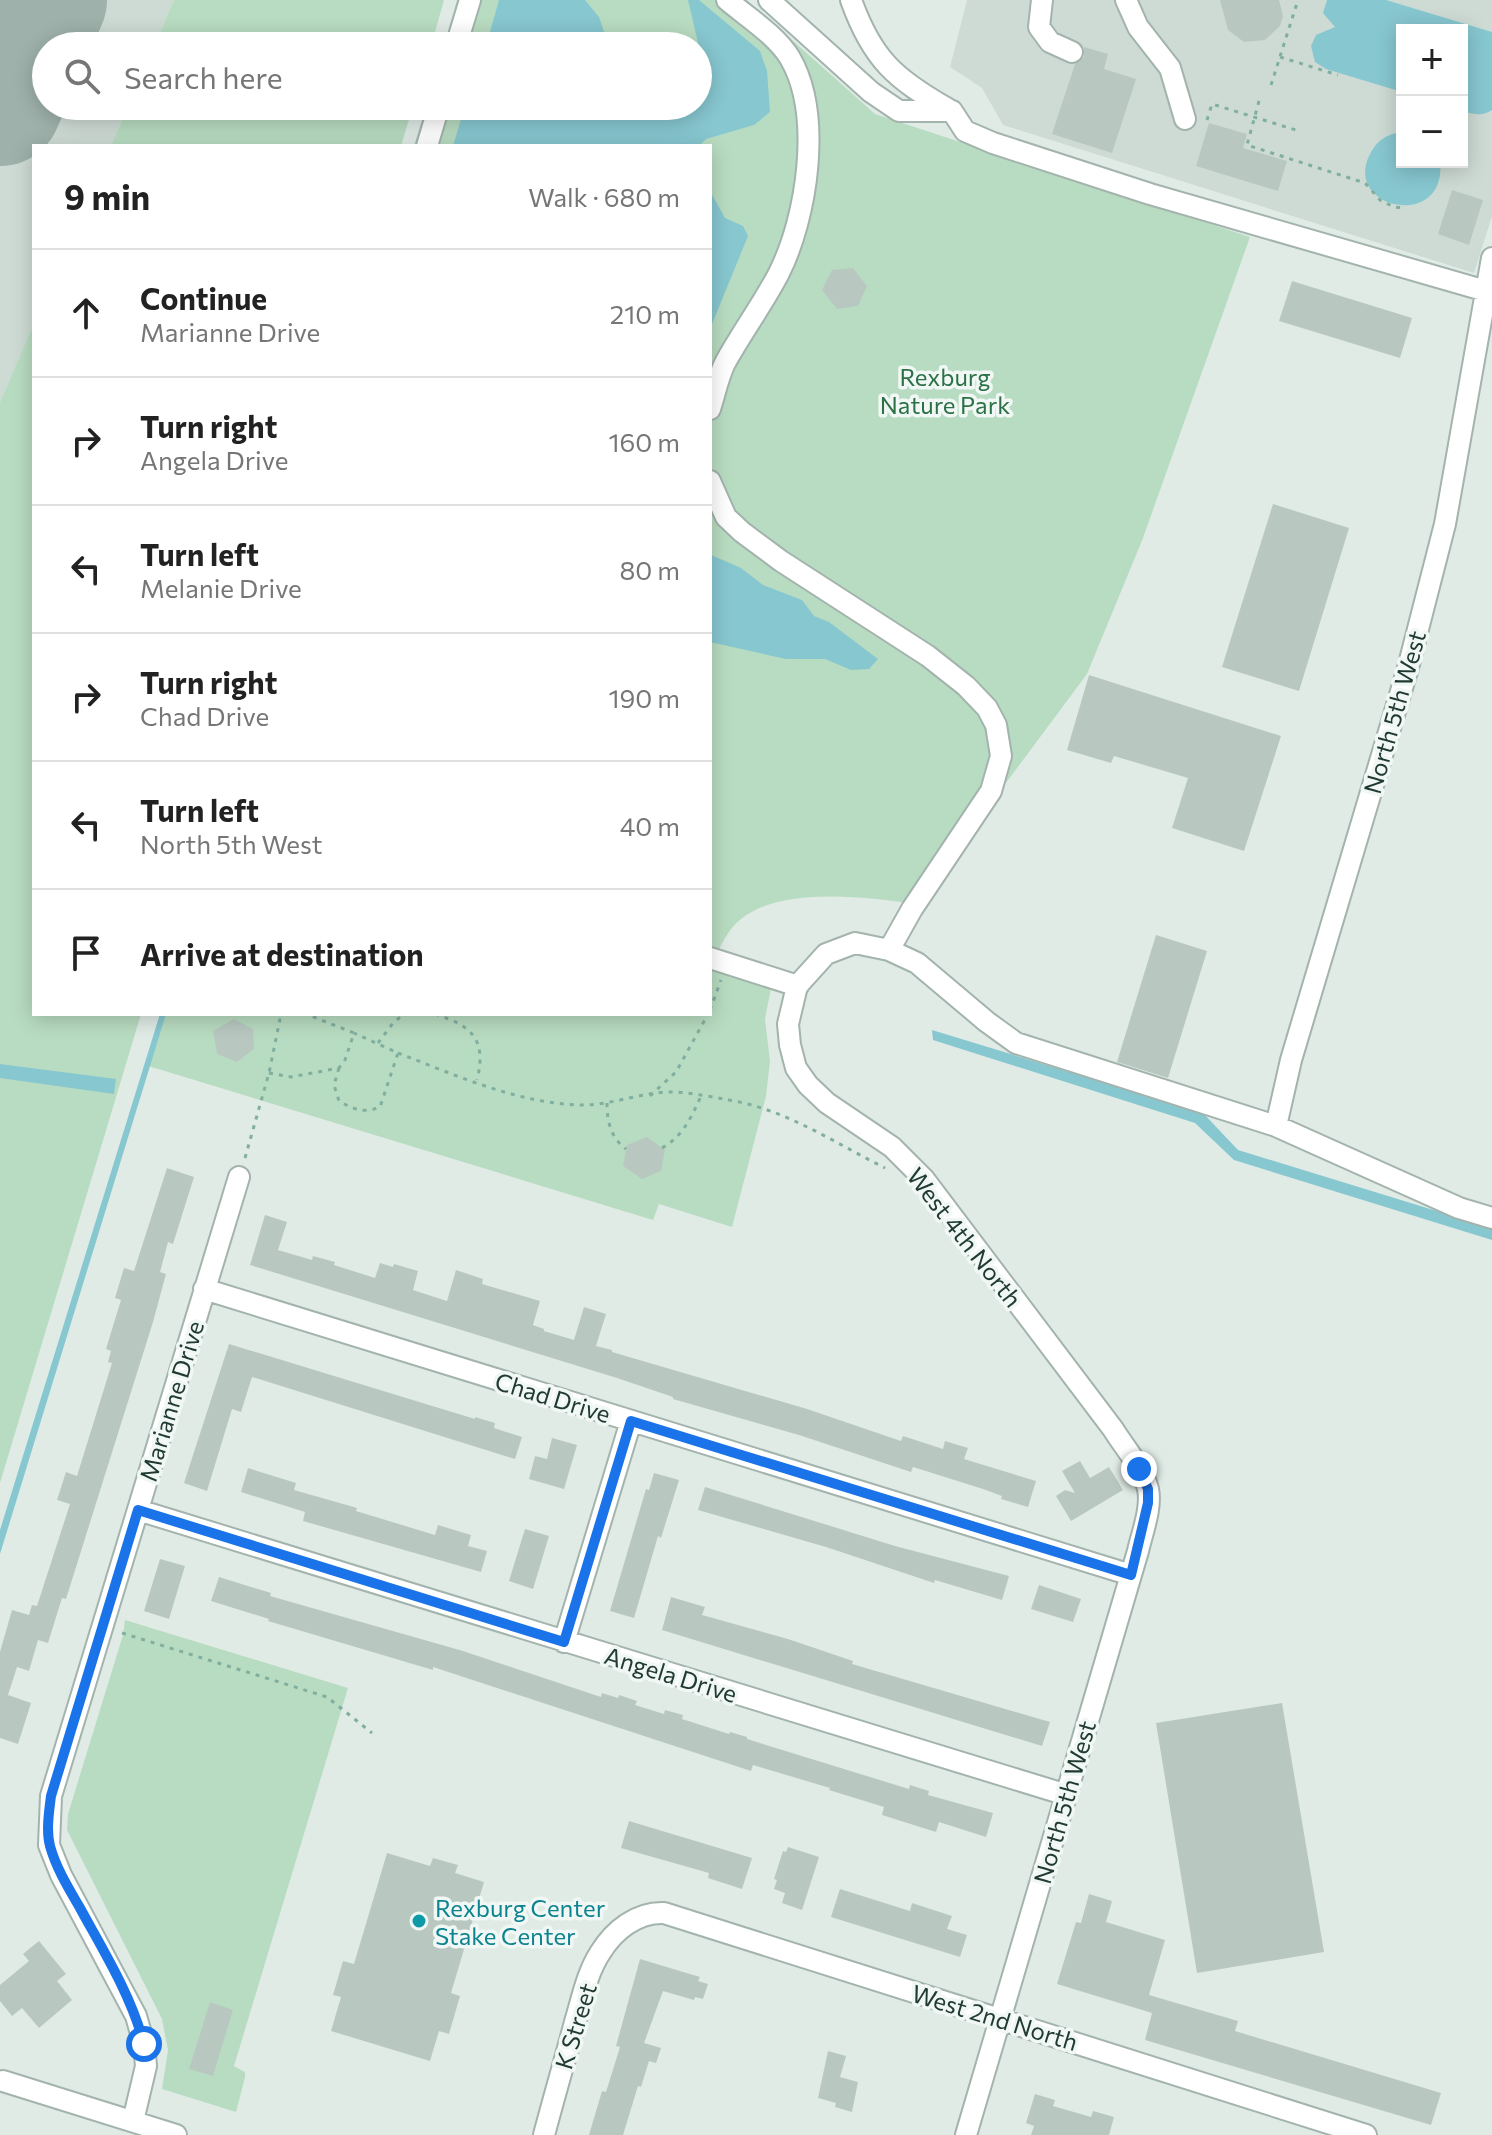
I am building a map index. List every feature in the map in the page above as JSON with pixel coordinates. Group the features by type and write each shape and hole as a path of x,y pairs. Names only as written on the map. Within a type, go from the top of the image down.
{"street":[{"path":"460,32 470,0"},
{"path":"712,403 724,365 779,272 800,211 806,171 806,110 797,73 788,55 727,0"},
{"path":"769,0 851,75 899,111 952,111"},
{"path":"851,0 863,32 885,65 921,94 952,111 965,131 1150,194 1486,291"},
{"path":"1042,0 1039,27 1050,42 1072,52"},
{"path":"1126,0 1138,27 1170,68 1185,119"},
{"path":"428,144 435,120"},
{"name":"North 5th West","path":"1276,1126 1291,1060 1408,668 1441,538 1492,258"},
{"path":"712,486 726,517 742,532 781,561 928,656 966,686 987,708 996,725 1001,756 991,791 912,909 889,950"},
{"name":"West 4th North","path":"1139,1469 1113,1429 924,1179 892,1147 827,1103 796,1068 788,1024 798,986 826,954 855,943 889,950 917,963 1016,1043 1276,1126 1459,1208 1492,1218"},
{"path":"718,960 798,986"},
{"name":"Marianne Drive","path":"133,2121 146,2066 144,2044 136,2016 61,1875 49,1845 48,1822 51,1796 239,1177"},
{"name":"Chad Drive","path":"204,1289 1131,1575"},
{"path":"564,1642 631,1421"},
{"name":"North 5th West","path":"966,2135 1131,1575 1148,1503 1148,1489 1139,1469"},
{"name":"Angela Drive","path":"138,1510 1067,1795"},
{"name":"West 2nd North","path":"625,1926 651,1913 664,1913 1366,2135"},
{"name":"K Street","path":"544,2135 586,1985 598,1954 625,1926"},
{"path":"3,2081 176,2135"}],"path":[{"path":"1271,85 1298,0"},
{"path":"1280,57 1338,75"},
{"path":"1259,101 1247,145 1365,183 1380,200 1404,208"},
{"path":"1207,120 1212,104 1299,131"},
{"path":"712,995 718,960"},
{"path":"239,1177 269,1073 281,1016"},
{"path":"311,1016 476,1082 547,1102 580,1105 607,1103 674,1092 767,1108 891,1172"},
{"path":"378,1043 402,1016"},
{"path":"441,1016 463,1023 474,1032 480,1067 476,1082"},
{"path":"650,1096 676,1072 707,1016"},
{"path":"354,1033 334,1085 339,1101 352,1109 369,1112 380,1107 398,1053"},
{"path":"269,1073 291,1077 339,1068"},
{"path":"662,1148 687,1126 701,1096"},
{"path":"607,1103 613,1134 626,1149"},
{"path":"119,1632 327,1697 372,1733"}],"shaded area":[{"path":"0,0 174,0 160,32 32,32 32,120 122,120 112,144 32,144 32,328 0,402"},
{"path":"967,0 1492,0 1492,216 1474,273 1003,125 982,88 950,67"}],"green space":[{"path":"174,0 444,0 435,32 160,32"},
{"name":"Rexburg Nature Park","path":"457,0 747,0 875,114 1250,237 1143,538 1087,674 916,904 826,896 778,902 741,919 722,943 714,960 773,978 765,1019 770,1061 766,1096 732,1227 659,1204 653,1220 145,1065 159,1016 712,1016 712,144 415,144 422,120 712,120 712,32 448,32"},
{"path":"122,120 409,120 402,144 112,144"},
{"path":"32,328 32,1016 140,1016 0,1483 0,402"},
{"path":"125,1620 348,1688 234,2066 245,2072 236,2112 162,2089 168,2050 162,2019 67,1830 68,1814"}],"water":[{"path":"499,0 585,0 599,17 604,32 490,32"},
{"path":"688,0 699,0 760,51 767,71 770,112 754,125 706,139 701,144 454,144 461,120 712,120 712,32 695,32"},
{"path":"1327,0 1386,0 1466,24 1396,24 1396,90 1326,69 1315,62 1311,46 1316,35 1335,27 1323,13"},
{"path":"1468,25 1492,32 1492,110 1468,112"},
{"path":"1396,133 1396,168 1439,168 1438,183 1428,197 1414,204 1398,205 1382,200 1371,189 1365,175 1369,156 1375,146"},
{"path":"712,195 725,218 743,226 748,236 712,324"},
{"path":"712,555 741,568 763,585 802,600 814,616 829,622 878,659 869,669 851,670 825,659 786,659 712,642"},
{"path":"159,1016 165,1016 0,1554 0,1530"},
{"path":"932,1030 1203,1113 1238,1150 1492,1228 1492,1240 1234,1160 1195,1123 933,1040"},
{"path":"0,1064 116,1079 114,1094 0,1078"}],"building":[{"path":"1220,0 1279,0 1283,16 1280,26 1265,40 1244,42 1228,30"},
{"path":"1084,47 1108,54 1104,69 1136,79 1112,153 1052,134 1075,64 1084,57"},
{"path":"1209,123 1247,134 1243,148 1287,161 1278,191 1196,166"},
{"path":"1452,190 1483,200 1469,245 1438,234"},
{"path":"853,268 867,286 858,306 837,309 822,290 832,270"},
{"path":"1292,281 1412,318 1400,358 1279,321"},
{"path":"1273,504 1349,528 1299,691 1222,667"},
{"path":"1089,675 1281,736 1244,851 1172,828 1188,778 1114,756 1111,763 1067,750"},
{"path":"1156,935 1207,951 1168,1078 1117,1062"},
{"path":"234,1019 253,1029 254,1049 237,1062 217,1054 213,1031"},
{"path":"647,1137 665,1150 661,1171 642,1179 623,1166 627,1145"},
{"path":"167,1168 194,1177 173,1244 168,1242 160,1272 166,1274 153,1322 66,1599 62,1598 48,1643 38,1640 29,1671 17,1667 8,1695 31,1703 18,1744 0,1738 0,1652 12,1610 29,1615 32,1605 37,1606 70,1504 57,1500 66,1472 77,1476 112,1363 108,1362 111,1351 106,1349 121,1300 115,1298 124,1268 134,1271"},
{"path":"265,1215 287,1222 278,1250 312,1260 313,1256 335,1262 334,1265 375,1278 380,1263 418,1271 413,1290 447,1301 456,1270 483,1279 482,1284 540,1301 533,1325 544,1331 574,1340 584,1307 606,1314 596,1346 612,1352 807,1409 901,1441 903,1436 943,1449 945,1441 968,1448 964,1459 1036,1481 1028,1507 913,1467 911,1472 250,1265"},
{"path":"229,1344 495,1423 494,1428 522,1437 515,1459 252,1377 241,1412 232,1409 207,1491 184,1483"},
{"path":"552,1438 577,1445 564,1489 529,1479 535,1456 547,1459"},
{"path":"1080,1461 1090,1478 1109,1467 1123,1490 1071,1521 1056,1496 1065,1490 1075,1493 1062,1471"},
{"path":"248,1468 296,1483 294,1490 435,1535 438,1525 471,1535 468,1546 487,1551 481,1572 303,1521 305,1512 241,1492"},
{"path":"654,1473 679,1480 661,1538 658,1536 634,1618 610,1611 646,1489 649,1490"},
{"path":"705,1487 895,1546 1009,1576 1002,1600 935,1580 934,1583 826,1547 698,1510"},
{"path":"525,1529 549,1536 533,1589 509,1581"},
{"path":"160,1559 185,1566 169,1619 144,1611"},
{"path":"219,1577 271,1593 270,1596 463,1651 601,1697 602,1693 618,1698 619,1695 637,1701 635,1705 664,1714 665,1710 683,1715 682,1719 729,1734 909,1789 910,1785 929,1791 928,1795 993,1813 986,1837 939,1822 936,1832 882,1815 884,1807 830,1788 753,1765 751,1771 433,1667 433,1670 268,1621 211,1601"},
{"path":"1039,1585 1081,1599 1073,1622 1031,1609"},
{"path":"671,1597 705,1607 702,1615 788,1639 853,1661 852,1664 1050,1722 1042,1746 662,1630"},
{"path":"1282,1703 1324,1952 1197,1973 1156,1723"},
{"path":"629,1821 752,1858 742,1889 708,1878 709,1873 621,1848"},
{"path":"788,1847 819,1857 802,1910 782,1903 785,1893 774,1889 783,1851 786,1852"},
{"name":"Rexburg Center Stake Center","path":"387,1853 430,1866 433,1858 458,1865 455,1873 484,1882 451,1993 460,1996 449,2034 439,2031 430,2061 331,2031 341,1997 333,1995 343,1961 354,1964"},
{"path":"840,1889 910,1911 912,1903 952,1916 947,1929 967,1935 960,1957 831,1917"},
{"path":"1089,1894 1112,1901 1106,1922 1165,1940 1149,1995 1238,2021 1235,2031 1441,2093 1431,2125 1145,2040 1152,2013 1057,1984 1076,1922 1081,1923"},
{"path":"39,1941 66,1974 57,1981 72,2000 39,2028 22,2008 12,2016 0,2001 0,1985 29,1961 23,1954"},
{"path":"640,1959 700,1977 698,1981 708,1984 703,1999 695,1997 694,2000 663,1991 644,2043 661,2048 656,2063 649,2061 641,2087 638,2086 623,2135 589,2135 620,2047 616,2046"},
{"path":"210,2002 233,2010 213,2076 189,2069"},
{"path":"828,2051 846,2056 840,2077 858,2082 852,2112 818,2098"},
{"path":"1035,2094 1055,2100 1053,2106 1091,2117 1093,2111 1114,2117 1109,2135 1031,2135 1034,2126 1026,2123"}],"runway":[{"path":"0,104 45,0"}],"place":[{"name":"Rexburg Center Stake Center","path":"419,1921"}],"route":[{"path":"144,2044 136,2016 118,1978 61,1875 49,1845 48,1822 51,1796 138,1510 564,1642 631,1421 1131,1575 1148,1503 1148,1489 1139,1469"}]}
